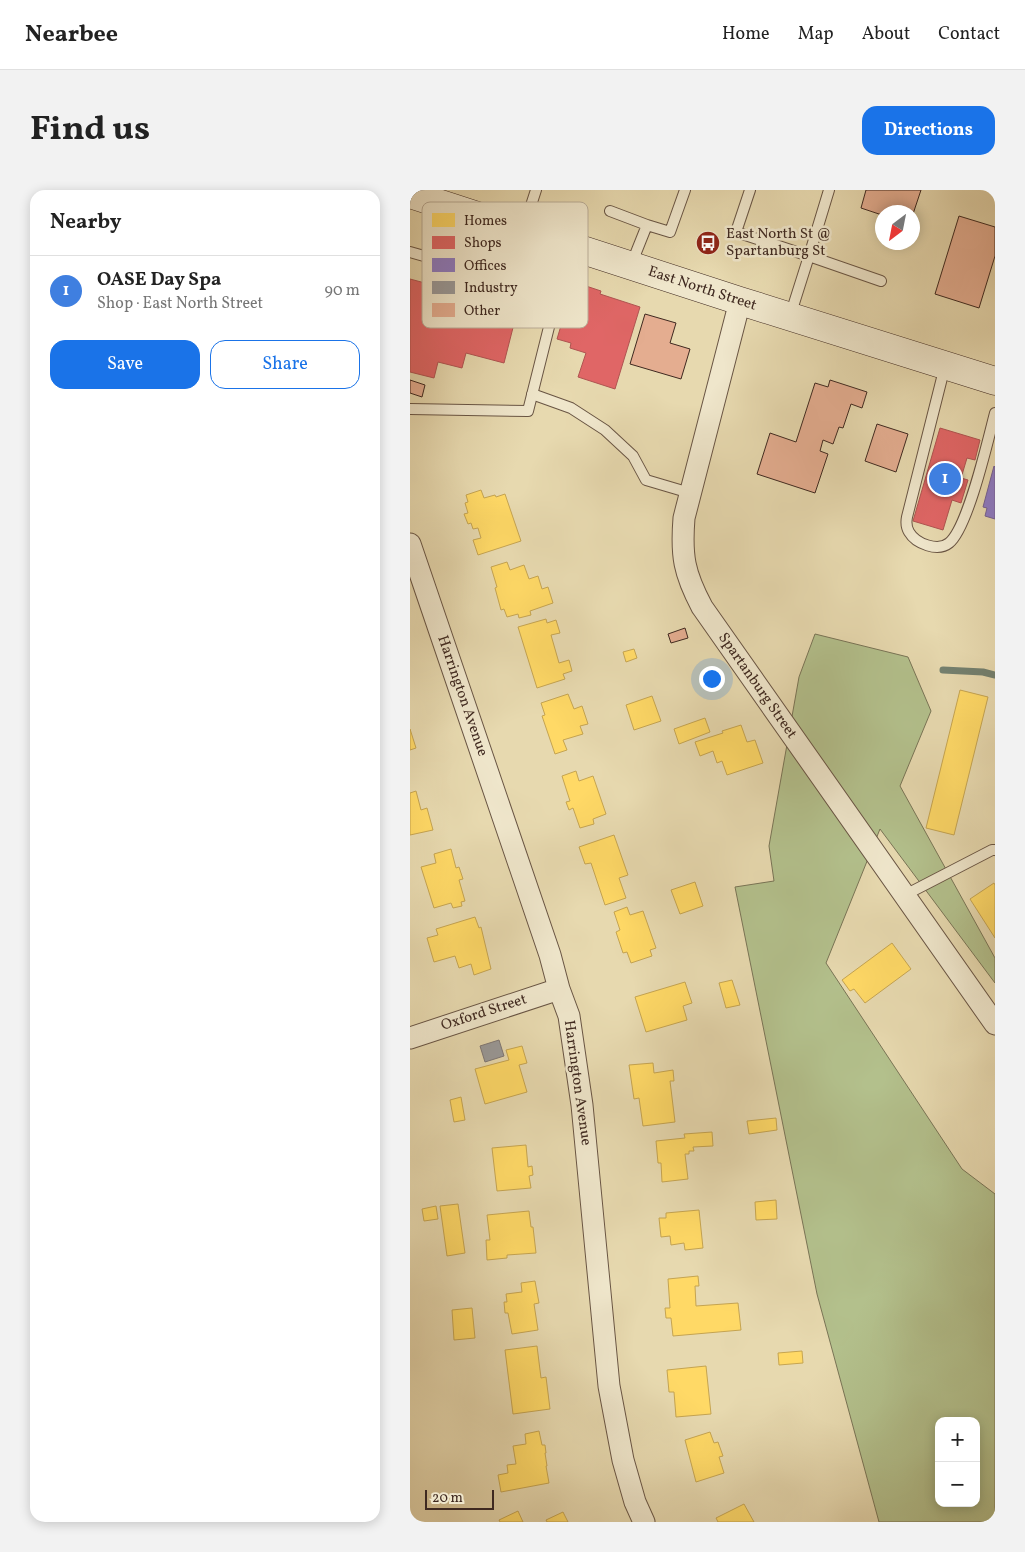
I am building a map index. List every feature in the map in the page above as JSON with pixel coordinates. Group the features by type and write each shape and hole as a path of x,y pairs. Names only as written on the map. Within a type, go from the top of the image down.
{"main road":[{"name":"East North Street","path":"410,194 442,202"},
{"name":"East North Street","path":"588,252 995,381"}],"street":[{"name":"Spartanburg Street","path":"740,301 684,518 682,538 684,561 690,585 698,600 995,1024"},
{"name":"Harrington Avenue","path":"410,544 569,1016 582,1105 609,1386 623,1460 635,1502 644,1522"},
{"name":"Oxford Street","path":"410,1038 559,989"}],"lane":[{"path":"530,202 536,190"},
{"path":"610,211 670,232 686,190"},
{"path":"750,190 736,232 881,281"},
{"path":"789,317 829,190"},
{"path":"631,266 647,225"},
{"path":"410,252 422,256"},
{"path":"410,409 528,411 548,328"},
{"path":"945,365 906,523 909,532 918,540 936,548 943,547 949,544 959,531 977,481 995,413"},
{"path":"532,394 571,408 605,430 633,456 646,480 690,493"},
{"path":"904,895 995,850"}],"green space":[{"path":"815,634 908,657 931,711 900,786 995,958 995,983 880,829 826,963 962,1169 995,1194 995,1522 879,1522 817,1294 735,887 774,881 769,846 799,677"}],"building: Homes":[{"path":"481,490 484,498 505,494 521,541 478,555 473,540 481,538 478,528 473,529 471,523 468,524 464,514 468,513 465,503 468,502 466,495"},
{"path":"507,562 510,570 524,565 529,579 538,576 542,589 548,587 553,603 530,611 531,615 519,618 518,614 507,617 504,609 501,610 491,567"},
{"path":"546,619 547,623 556,620 560,633 551,635 559,663 569,660 572,671 563,674 565,679 537,688 518,627"},
{"path":"634,649 637,658 626,662 623,652"},
{"path":"960,690 988,697 954,835 926,828"},
{"path":"568,694 574,709 582,706 588,724 580,726 583,734 563,740 567,750 555,754 542,716 545,715 541,703"},
{"path":"652,696 661,721 634,730 626,705"},
{"path":"705,718 710,732 679,744 674,729"},
{"path":"741,725 747,742 755,740 763,763 727,775 722,761 717,763 713,751 700,756 695,742"},
{"path":"410,729 416,748 410,750"},
{"path":"576,771 579,781 593,776 606,814 593,819 594,824 580,828 573,808 569,810 566,802 570,801 562,776"},
{"path":"416,791 421,810 427,808 433,830 410,835 410,793"},
{"path":"614,835 628,875 619,878 626,898 605,905 591,863 585,864 579,847"},
{"path":"451,849 456,868 459,867 463,879 459,880 465,901 461,902 462,906 453,908 451,903 434,908 421,867 436,863 434,854"},
{"path":"695,882 703,906 680,914 671,890"},
{"path":"994,883 995,885 995,938 970,899"},
{"path":"627,907 630,915 643,911 656,948 650,950 652,956 631,963 627,952 623,953 616,932 620,930 614,912"},
{"path":"475,917 479,928 481,927 491,969 474,975 471,964 459,968 455,956 434,962 427,938 438,935 436,929"},
{"path":"892,943 911,969 865,1003 854,989 850,991 842,980"},
{"path":"732,980 740,1005 726,1008 719,983"},
{"path":"685,982 692,1003 683,1006 687,1020 646,1032 635,997"},
{"path":"522,1046 527,1063 519,1065 527,1092 485,1104 475,1069 509,1060 506,1050"},
{"path":"653,1063 654,1073 673,1070 674,1081 670,1081 675,1122 643,1126 639,1098 634,1099 629,1065"},
{"path":"461,1097 465,1120 454,1122 450,1100"},
{"path":"776,1118 777,1130 749,1134 747,1121"},
{"path":"712,1132 713,1146 693,1147 694,1151 689,1151 689,1154 685,1154 688,1179 662,1182 661,1163 658,1163 656,1141 685,1138 684,1134"},
{"path":"526,1145 528,1167 532,1166 533,1175 529,1176 531,1188 497,1191 492,1148"},
{"path":"776,1200 777,1219 756,1220 755,1202"},
{"path":"458,1204 465,1253 447,1256 440,1206"},
{"path":"436,1206 438,1219 424,1221 422,1209"},
{"path":"699,1210 703,1248 685,1250 684,1243 671,1245 670,1236 661,1237 659,1218 666,1218 666,1213"},
{"path":"529,1211 536,1253 507,1255 507,1258 487,1260 486,1240 490,1240 487,1215"},
{"path":"698,1276 699,1286 695,1286 696,1306 738,1303 741,1330 673,1336 671,1318 666,1318 665,1308 670,1308 668,1279"},
{"path":"535,1281 539,1303 534,1304 538,1330 512,1334 508,1313 505,1313 504,1302 507,1302 506,1294 522,1292 521,1283"},
{"path":"472,1308 475,1338 454,1340 452,1310"},
{"path":"537,1346 541,1378 546,1377 550,1409 513,1414 505,1350"},
{"path":"802,1351 803,1363 779,1365 778,1353"},
{"path":"706,1366 711,1414 676,1417 674,1392 669,1392 667,1370"},
{"path":"539,1431 542,1445 545,1445 549,1483 501,1492 498,1475 508,1473 507,1465 516,1464 513,1446 526,1444 525,1434"},
{"path":"710,1432 714,1443 718,1442 723,1456 719,1457 724,1473 696,1482 685,1440"},
{"path":"744,1504 754,1522 718,1522 716,1518"},
{"path":"518,1511 523,1522 500,1522 499,1520"},
{"path":"563,1512 568,1522 547,1522 546,1520"}],"building: Shops":[{"path":"410,279 422,282 422,328 513,328 504,363 466,353 462,368 438,362 434,378 410,372"},
{"path":"588,287 601,291 600,294 640,307 615,389 578,377 586,353 570,348 571,343 557,339 560,328 588,328"},
{"path":"940,428 980,440 975,460 967,458 961,478 968,480 961,503 952,500 943,530 913,521"}],"building: Offices":[{"path":"994,466 995,519 985,516 987,508 983,507"}],"building: Industry":[{"path":"499,1040 504,1056 485,1062 480,1046"}],"building: Other":[{"path":"866,190 921,190 916,205 875,205 875,213 861,208"},
{"path":"959,216 995,227 995,256 979,308 935,294"},
{"path":"645,314 676,323 670,343 690,349 681,379 630,364"},
{"path":"410,380 425,385 422,397 410,393"},
{"path":"830,380 867,392 862,408 851,404 843,428 839,427 833,444 823,440 820,451 828,454 815,493 757,474 770,433 796,442 815,383 828,387"},
{"path":"877,424 908,434 896,472 865,461"},
{"path":"685,628 688,638 671,643 668,634"}],"waterway":[{"path":"943,670 983,672 995,675"}],"place":[{"name":"East North St @ Spartanburg St","path":"708,243"},
{"name":"OASE Day Spa","path":"945,479"}]}
